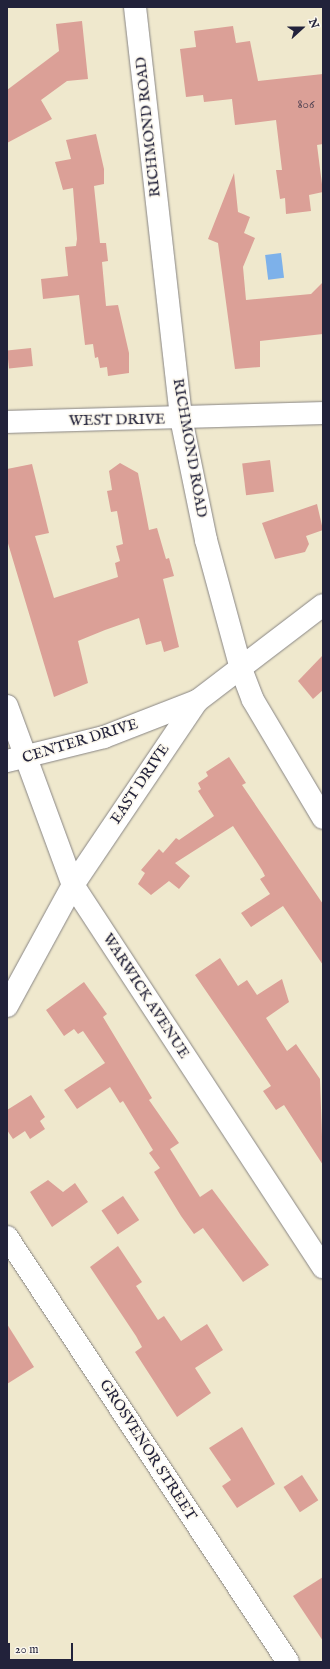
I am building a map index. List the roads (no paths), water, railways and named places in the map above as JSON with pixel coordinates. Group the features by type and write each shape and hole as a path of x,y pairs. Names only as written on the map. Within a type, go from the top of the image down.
{"street":[{"name":"RICHMOND ROAD","path":"135,7 181,418 206,540 241,669 253,700 323,818"},
{"name":"WEST DRIVE","path":"7,422 323,413"},
{"name":"EAST DRIVE","path":"7,1006 73,885 197,701 241,669 323,605"},
{"name":"CENTER DRIVE","path":"16,760 104,737 197,701"},
{"name":"WARWICK AVENUE","path":"7,706 16,760 73,885 323,1267"},
{"name":"GROSVENOR STREET","path":"7,1237 288,1662"}],"water":[{"path":"281,253 284,278 268,280 265,255"}]}
